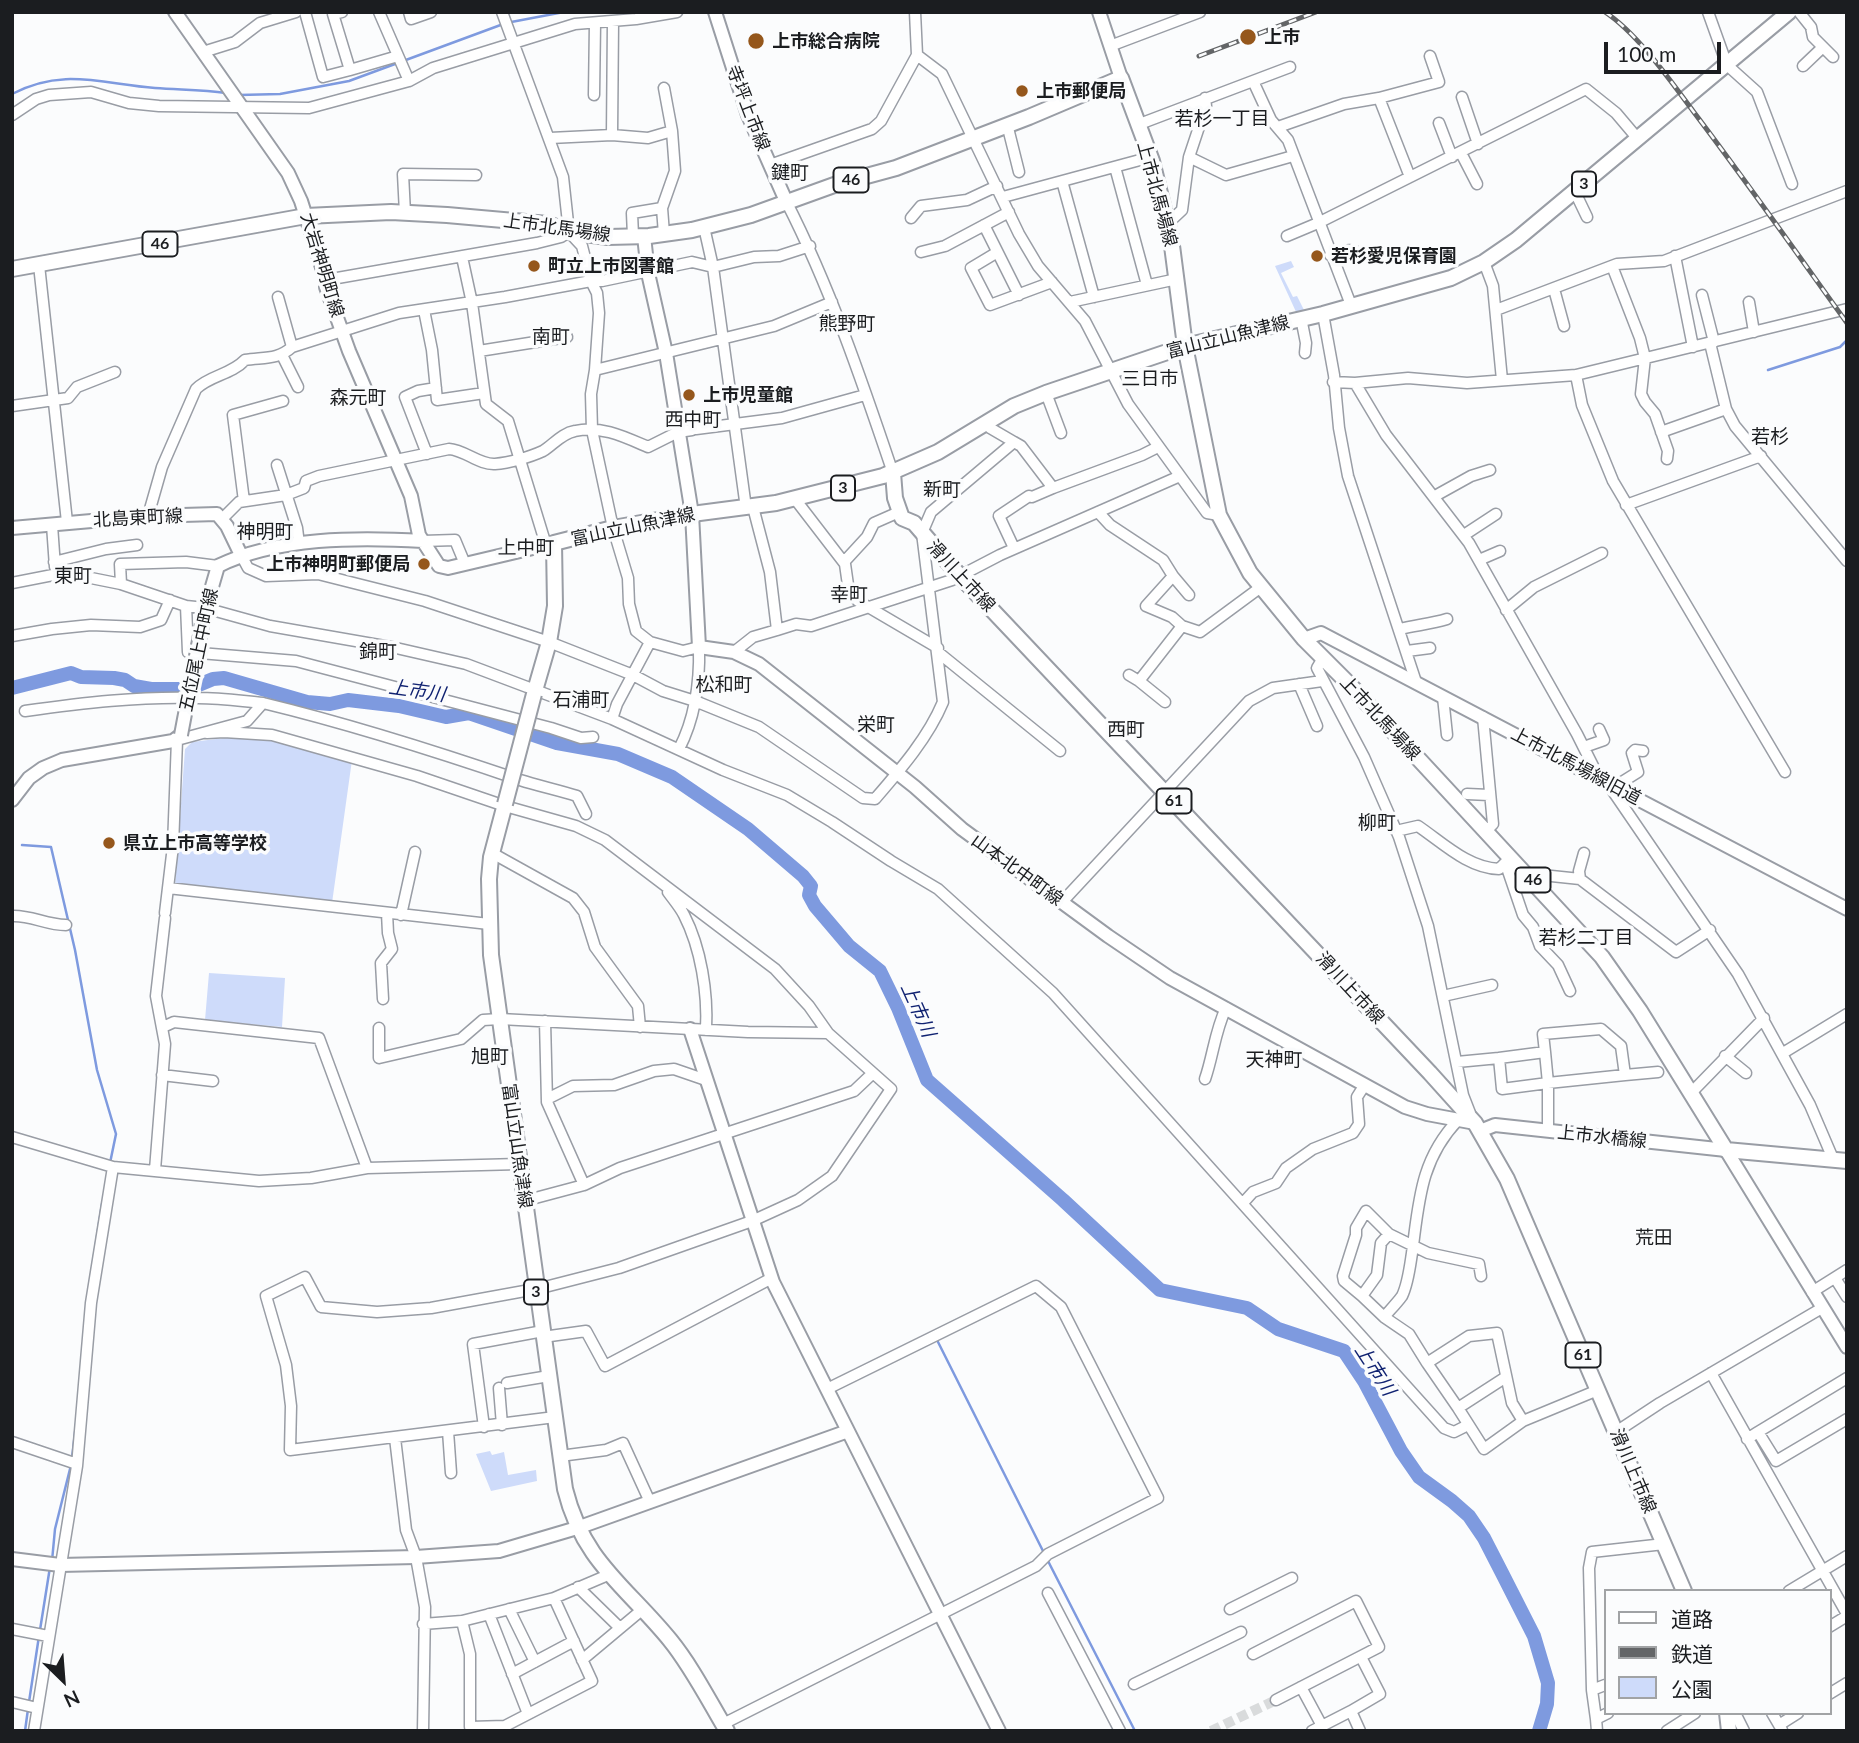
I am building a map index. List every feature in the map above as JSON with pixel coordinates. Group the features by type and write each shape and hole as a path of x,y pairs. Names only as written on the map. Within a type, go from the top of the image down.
{"main road":[{"name":"大岩神明町線","path":"175,12 288,173 306,216 326,287 411,496 419,535 423,541"},
{"name":"寺坪上市線","path":"715,12 748,115 786,201"},
{"path":"1099,12 1121,78"},
{"name":"富山立山魚津線","path":"725,1727 672,1643 643,1609 608,1575 589,1550 577,1528 565,1489 560,1456 489,924 492,853 549,642 555,606 550,544 613,528 795,499 893,473 937,452 1014,406 1110,370 1185,346 1323,314 1451,278 1484,262 1516,240 1789,12"},
{"name":"上市北馬場線","path":"12,269 306,216 405,213 548,224 569,232 608,237 664,234 751,215 786,201 896,167 1121,78 1151,157 1167,224 1185,346 1219,514 1250,573 1304,639 1514,860 1602,957 1640,1011 1726,1150"},
{"path":"638,236 666,353 689,430 699,648"},
{"path":"893,473 899,512"},
{"name":"滑川上市線","path":"899,512 902,518 914,523 959,575 1350,986 1477,1127 1507,1179 1683,1589"},
{"name":"北島東町線","path":"12,528 148,516 217,514 223,518"},
{"path":"223,518 241,555"},
{"name":"五位尾上中町線","path":"179,737 204,611 218,566 241,555 299,544 359,539 423,541"},
{"path":"423,541 439,566 448,568 550,544"},
{"name":"上市北馬場線旧道","path":"1304,639 1321,633 1847,909"},
{"name":"山本北中町線","path":"699,648 734,652 759,664 962,829 1170,978 1405,1107 1477,1127"},
{"path":"12,800 29,778 62,760 179,737"},
{"path":"690,1029 772,1278 999,1731"},
{"name":"上市水橋線","path":"1477,1127 1494,1125 1726,1150"},
{"path":"1726,1150 1841,1161"},
{"path":"1726,1150 1847,1348"},
{"path":"12,1559 60,1565 416,1557 499,1551 577,1528 848,1431"}],"street":[{"path":"203,52 235,42 260,23 296,12"},
{"path":"304,12 323,77 398,56"},
{"path":"379,12 409,81"},
{"path":"409,12 411,19 431,12"},
{"path":"502,12 563,177 569,232 582,246 597,293 599,313 596,370 591,394 592,430 613,528 628,578 629,604 636,631 650,642 683,651 699,648 700,669 695,701 689,731 679,749"},
{"path":"12,115 36,99 49,95 91,92 129,103 309,108 409,81 433,68 575,24 677,12"},
{"path":"770,165 872,129 891,106 917,55 915,12"},
{"path":"1110,46 1200,12"},
{"path":"1709,12 1727,65 1757,92 1792,184"},
{"path":"1799,12 1811,27 1813,37 1833,57"},
{"path":"336,13 350,70"},
{"path":"612,135 613,21"},
{"path":"594,95 596,23"},
{"path":"1803,66 1823,47"},
{"path":"917,55 942,74 1019,234 1038,266 1091,329 1128,404 1207,513 1219,514"},
{"path":"1278,127 1344,104 1379,99 1439,82 1430,56"},
{"path":"1138,125 1290,67"},
{"path":"1253,81 1271,120 1288,140 1351,305"},
{"path":"664,88 672,131 675,171 662,208 664,234"},
{"path":"1287,236 1586,89 1616,113 1638,139"},
{"path":"1462,97 1478,144"},
{"path":"1167,224 1182,211 1189,157 1206,106 1205,98"},
{"path":"1379,99 1410,177"},
{"path":"1439,123 1476,184"},
{"path":"1007,124 1019,172"},
{"path":"550,138 612,135 648,138 672,131"},
{"path":"1189,157 1226,175 1293,156"},
{"path":"1003,197 1151,157"},
{"path":"1115,167 1147,285"},
{"path":"405,213 403,174 476,175"},
{"path":"1062,181 1094,297"},
{"path":"911,218 921,206 967,200 997,186"},
{"path":"1496,310 1612,266 1632,261 1656,263 1847,191"},
{"path":"1575,192 1587,217"},
{"path":"786,201 810,246 893,473"},
{"path":"638,236 632,212 662,208"},
{"path":"921,252 945,246 1009,212"},
{"path":"984,225 1019,295"},
{"path":"704,227 713,267 733,424 749,507 770,572 777,630"},
{"path":"326,280 463,257 561,237 569,232"},
{"path":"148,516 162,467 195,389 203,382 236,370 245,360 273,358 292,347 399,313 648,273 692,262 713,267 754,257 779,256 810,246"},
{"path":"1330,255 1349,250 1358,251 1363,257"},
{"path":"996,253 971,268 990,305 1052,282"},
{"path":"1675,256 1693,347"},
{"path":"463,257 486,404 508,421 550,544"},
{"path":"1484,262 1493,286 1502,380"},
{"path":"39,265 67,523"},
{"path":"1612,266 1640,338 1645,358 1641,394 1655,414 1668,451 1667,459"},
{"path":"1070,302 1177,279"},
{"path":"1554,289 1564,326"},
{"path":"1702,295 1726,409 1735,426 1847,561"},
{"path":"278,298 292,347"},
{"path":"596,370 774,326 832,302"},
{"path":"1749,302 1754,332"},
{"path":"1333,382 1355,383 1408,378 1467,383 1576,375 1847,309"},
{"path":"424,310 432,350 437,400 484,393"},
{"path":"1323,314 1348,477 1416,682"},
{"path":"1301,318 1306,343 1305,353"},
{"path":"479,351 567,337"},
{"path":"282,355 298,387"},
{"path":"12,406 68,398 77,387 115,372"},
{"path":"1576,375 1582,405 1613,481 1785,772"},
{"path":"1355,383 1386,435 1464,535 1606,783 1710,930 1764,1018 1841,1161"},
{"path":"427,454 405,397 418,391 436,388"},
{"path":"1046,393 1061,433"},
{"path":"223,518 239,502 286,495 304,488 306,481 319,476 427,454 457,449 489,464 541,452 566,433 592,430 606,430 648,447 689,430 782,418 865,396"},
{"path":"244,501 233,415 283,401"},
{"path":"1661,432 1726,409"},
{"path":"986,422 990,428 1021,446 1052,488"},
{"path":"241,555 247,568 266,576 318,574 425,601 549,642 633,675 663,691 759,727 863,798 875,799 937,717 943,702 922,533 931,512 1014,442"},
{"path":"1014,548 999,516 1029,496 1158,447"},
{"path":"1626,505 1761,456"},
{"path":"277,464 297,528 299,544"},
{"path":"1435,496 1490,470"},
{"path":"734,652 753,638 777,630 796,624 811,626 930,587 1180,476"},
{"path":"795,499 844,562 849,592 858,601 938,651 1060,751"},
{"path":"844,562 867,537 874,523 899,512"},
{"path":"1098,512 1110,525 1163,560 1189,595"},
{"path":"1464,535 1496,514"},
{"path":"52,524 54,562 58,574"},
{"path":"423,541 455,540 465,564"},
{"path":"54,562 106,549 137,545"},
{"path":"1479,560 1500,551"},
{"path":"1506,610 1534,587 1602,553"},
{"path":"121,584 120,564 186,562 218,566"},
{"path":"12,583 58,574 76,575 121,584 204,611 466,664 612,719 723,770 788,795 938,889 1053,993 1444,1428 1454,1432 1468,1425"},
{"path":"1173,576 1146,606 1172,617 1182,626 1200,632 1261,587"},
{"path":"12,636 91,625 140,627 161,620 170,600"},
{"path":"186,606 188,652 296,661 581,738 593,737"},
{"path":"1400,629 1421,624 1427,626 1447,619"},
{"path":"1139,681 1182,626"},
{"path":"612,719 650,642"},
{"path":"1407,651 1430,648"},
{"path":"1323,658 1317,668 1322,681 1364,757 1396,831 1428,926 1463,1096 1477,1127"},
{"path":"1129,675 1165,702"},
{"path":"1062,902 1249,701 1273,688 1322,681"},
{"path":"1299,684 1317,726"},
{"path":"1443,696 1447,735"},
{"path":"25,711 94,702 162,698 263,703 327,718 456,757 524,781 546,785 577,796 586,814"},
{"path":"207,733 247,721 263,703"},
{"path":"1483,717 1493,824 1486,831"},
{"path":"1584,747 1604,740 1599,729"},
{"path":"155,1170 165,1044 156,996 173,846 179,737 224,732 272,735 576,825 605,840 775,969 809,1006 828,1034 891,1089 832,1177 797,1200 752,1221 619,1268 536,1289 431,1308 377,1312 321,1307 305,1278 266,1296 286,1365 291,1406 290,1450 555,1417"},
{"path":"1606,783 1638,772 1632,753 1634,750 1643,751"},
{"path":"1467,794 1489,795"},
{"path":"1396,831 1418,825 1461,856 1483,868 1499,869 1514,860"},
{"path":"401,915 415,852"},
{"path":"492,853 573,898 584,912 596,947 638,1006 640,1027"},
{"path":"1580,879 1579,871 1584,853"},
{"path":"1514,860 1508,871 1524,915 1540,946 1558,965 1570,991"},
{"path":"1533,881 1542,875 1580,879 1676,953 1710,930"},
{"path":"662,884 684,915 699,955 707,999 706,1030"},
{"path":"168,888 489,924"},
{"path":"383,999 382,963 392,949 387,913"},
{"path":"12,916 23,916 50,925 66,925"},
{"path":"1443,996 1492,985"},
{"path":"1205,1079 1214,1049 1217,1026 1226,1009"},
{"path":"1783,1053 1847,1014"},
{"path":"1691,1093 1764,1018"},
{"path":"379,1028 380,1058 461,1039 483,1020 500,1019 828,1034"},
{"path":"545,1021 547,1099 584,1185"},
{"path":"163,1027 174,1022 318,1038 333,1071 367,1168"},
{"path":"1548,1131 1548,1083 1543,1034 1601,1029 1621,1046 1625,1075"},
{"path":"1457,1062 1545,1052"},
{"path":"1725,1056 1746,1073"},
{"path":"1499,1058 1502,1089 1658,1072"},
{"path":"547,1099 573,1086 614,1085 654,1071 674,1069 706,1080"},
{"path":"524,1201 584,1185 620,1168 854,1091 873,1073"},
{"path":"162,1075 213,1081"},
{"path":"1243,1203 1253,1192 1276,1183 1286,1168 1313,1149 1353,1133 1359,1124 1357,1097 1364,1086"},
{"path":"1384,1317 1403,1294 1413,1245 1419,1191 1430,1161 1458,1121 1477,1127"},
{"path":"12,1137 113,1167 259,1181 311,1178 367,1168 519,1164"},
{"path":"34,1731 77,1464 91,1303 113,1167"},
{"path":"1480,1276 1479,1264 1429,1253 1389,1234 1366,1211 1356,1227 1343,1276 1344,1282 1384,1317 1409,1334 1484,1449 1523,1421 1598,1390"},
{"path":"1362,1296 1377,1275 1381,1243 1389,1234"},
{"path":"1812,1292 1847,1270"},
{"path":"484,1427 473,1344 586,1331 605,1366 772,1278"},
{"path":"1835,1278 1847,1297"},
{"path":"725,1727 1036,1566 1048,1554 1158,1498 1061,1307 1036,1286 827,1389"},
{"path":"1616,1432 1822,1308"},
{"path":"1427,1363 1469,1336 1497,1333 1511,1403 1523,1421"},
{"path":"1711,1373 1847,1615 1831,1626"},
{"path":"502,1425 503,1385 549,1376"},
{"path":"1458,1408 1506,1377"},
{"path":"1747,1438 1847,1378"},
{"path":"1758,1432 1776,1461 1847,1419"},
{"path":"448,1431 451,1474"},
{"path":"395,1438 406,1530 416,1557 423,1593 422,1731"},
{"path":"12,1442 77,1464"},
{"path":"560,1456 606,1450 623,1443 650,1502"},
{"path":"1597,1731 1592,1690 1589,1568 1592,1552 1664,1544"},
{"path":"1792,1589 1847,1556"},
{"path":"423,1624 462,1621 554,1598 608,1575"},
{"path":"1230,1609 1292,1578"},
{"path":"578,1587 620,1628"},
{"path":"1048,1593 1120,1731"},
{"path":"462,1621 470,1654 471,1727 505,1726 592,1681 554,1598"},
{"path":"1253,1654 1356,1601 1379,1647 1276,1700"},
{"path":"509,1609 535,1662"},
{"path":"582,1660 643,1609"},
{"path":"489,1614 528,1714"},
{"path":"12,1629 48,1636"},
{"path":"1134,1684 1241,1632"},
{"path":"512,1674 574,1641"},
{"path":"1312,1731 1380,1694 1361,1657"},
{"path":"1831,1693 1847,1683"},
{"path":"1592,1690 1604,1685"},
{"path":"1301,1687 1322,1726"},
{"path":"12,1702 37,1708"},
{"path":"1351,1711 1360,1731"},
{"path":"1596,1719 1604,1715"},
{"path":"1667,1731 1692,1715"},
{"path":"1735,1715 1744,1731"},
{"path":"1781,1728 1796,1715"}],"green space":[{"path":"1291,261 1294,267 1281,273 1293,297 1297,296 1305,312 1297,314 1275,266"},
{"path":"240,736 269,738 352,760 332,903 175,886 185,749 192,742"},
{"path":"209,973 285,978 282,1027 205,1020"},
{"path":"490,1451 492,1455 504,1452 508,1475 536,1470 537,1481 491,1491 476,1454"}],"waterway":[{"path":"239,95 280,94 349,81 506,23 564,12"},
{"path":"12,94 48,81 66,79 226,93"},
{"path":"1768,370 1840,347 1847,340"},
{"name":"上市川","path":"12,688 71,673 81,677 125,680 134,686 151,689 189,689 213,679 224,678 307,702 330,704 348,700 399,706 446,717 469,713 557,743 618,754 672,777 748,829 803,876 811,886 809,895 815,906 849,946 880,971 927,1080 1160,1290 1247,1308 1278,1329 1344,1351 1364,1381 1401,1451 1419,1477 1469,1516 1503,1575 1534,1636 1548,1683 1547,1704 1539,1731"},
{"path":"22,845 51,847 75,950 97,1070 116,1134 110,1163"},
{"path":"88,1294 102,1204"},
{"path":"937,1340 1044,1553"},
{"path":"72,1458 77,1416"},
{"path":"52,1561 55,1529 71,1465"},
{"path":"1047,1559 1135,1731"},
{"path":"40,1630 50,1567"},
{"path":"29,1702 39,1636"},
{"path":"25,1731 28,1709"}],"tunnel":[{"path":"1211,1731 1276,1700"}],"railway":[{"path":"1199,56 1316,12"},
{"path":"1605,12 1641,44 1663,72 1847,323"}],"place":[{"name":"上市","path":"1248,37"},
{"name":"上市総合病院","path":"756,41"},
{"name":"上市郵便局","path":"1022,91"},
{"name":"若杉愛児保育園","path":"1317,256"},
{"name":"町立上市図書館","path":"534,266"},
{"name":"上市児童館","path":"689,395"},
{"name":"上市神明町郵便局","path":"424,564"},
{"name":"県立上市高等学校","path":"109,843"}],"district":[{"name":"若杉一丁目","path":"1222,119"},
{"name":"鍵町","path":"790,173"},
{"name":"熊野町","path":"847,324"},
{"name":"南町","path":"551,337"},
{"name":"三日市","path":"1150,379"},
{"name":"森元町","path":"358,398"},
{"name":"西中町","path":"693,420"},
{"name":"若杉","path":"1770,437"},
{"name":"新町","path":"942,490"},
{"name":"神明町","path":"265,532"},
{"name":"上中町","path":"526,548"},
{"name":"東町","path":"73,576"},
{"name":"幸町","path":"849,595"},
{"name":"錦町","path":"378,652"},
{"name":"松和町","path":"724,685"},
{"name":"石浦町","path":"581,700"},
{"name":"栄町","path":"876,725"},
{"name":"西町","path":"1126,730"},
{"name":"柳町","path":"1377,823"},
{"name":"若杉二丁目","path":"1586,938"},
{"name":"旭町","path":"490,1057"},
{"name":"天神町","path":"1274,1060"},
{"name":"荒田","path":"1654,1238"}]}
